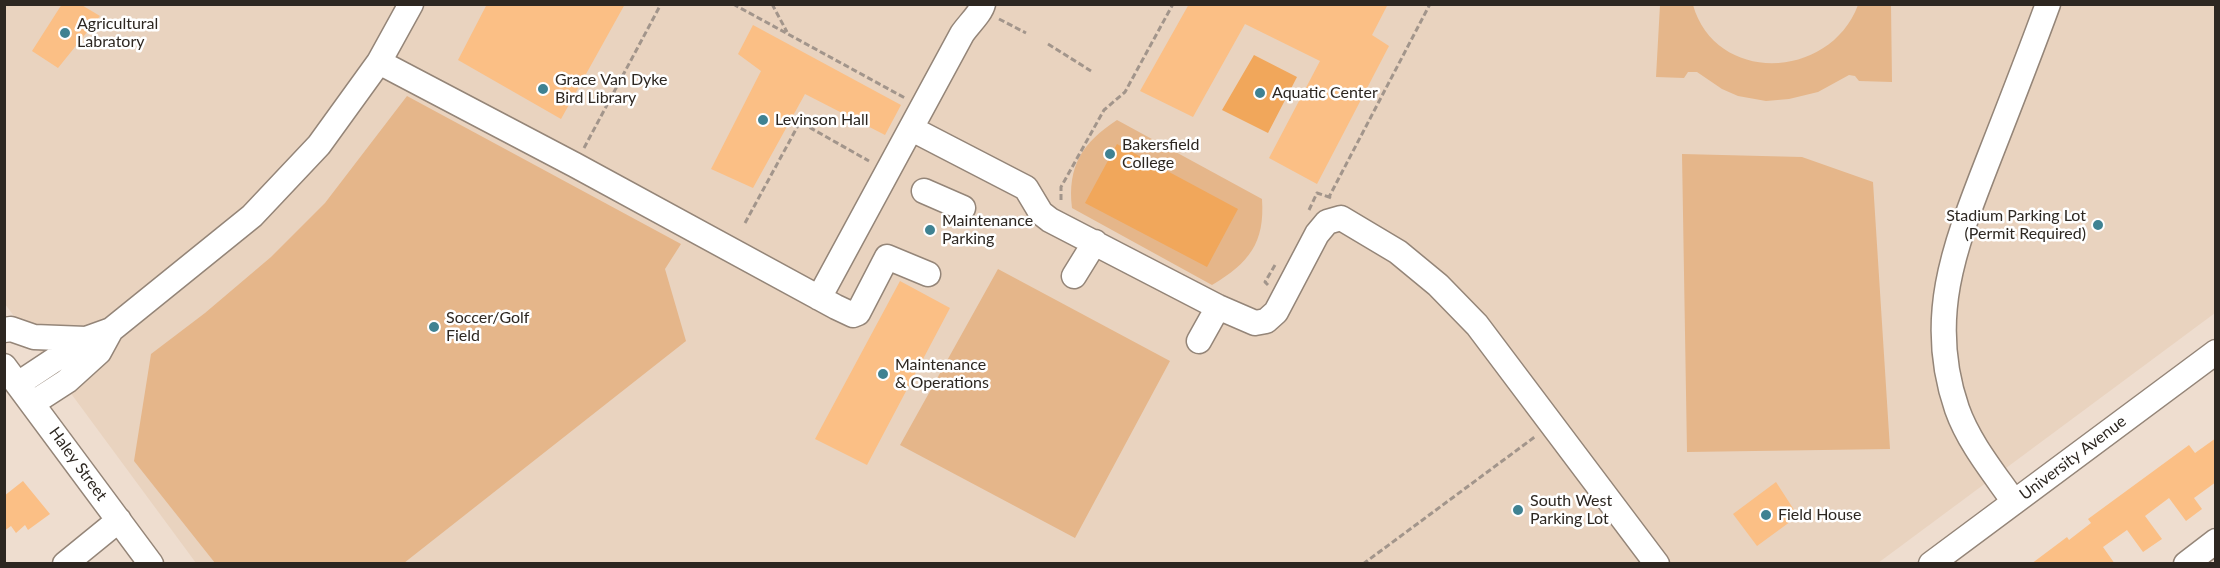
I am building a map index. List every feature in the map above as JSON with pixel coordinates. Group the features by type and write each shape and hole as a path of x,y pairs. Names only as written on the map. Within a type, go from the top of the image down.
{"street":[{"path":"11,375 86,339 111,330 252,216 319,145 379,62 411,4"},
{"path":"2014,502 1971,438 1958,410 1949,380 1943,309 1955,248 2048,4"},
{"path":"819,298 979,11"},
{"path":"379,62 853,315 858,313 887,257 928,274"},
{"path":"912,129 1026,189 1041,213 1050,220 1218,307 1255,323 1266,321 1276,312 1317,234 1327,222 1341,218 1379,240 1398,252 1438,285 1477,325 1657,564"},
{"path":"924,191 963,208"},
{"path":"1074,276 1095,242"},
{"path":"1199,341 1218,307"},
{"path":"4,330 11,329 34,337 86,339"},
{"path":"33,403 67,381 99,352 111,330"},
{"name":"University Avenue","path":"1946,559 2014,502 2216,352"},
{"name":"Haley Street","path":"11,375 151,564"},
{"path":"65,564 119,520"},
{"path":"2186,564 2216,542"}],"path":[{"path":"575,165 662,4"},
{"path":"733,4 911,101"},
{"path":"772,4 788,34"},
{"path":"1064,206 1060,198 1061,187 1066,176 1104,110 1125,92 1173,4"},
{"path":"1329,197 1430,4"},
{"path":"979,11 1026,33"},
{"path":"1047,45 1091,71"},
{"path":"746,223 800,122 876,165"},
{"path":"1308,211 1317,193 1339,203"},
{"path":"1270,288 1265,282 1277,262"},
{"path":"1364,564 1537,435"}],"shaded area":[{"name":"Bakersfield College","path":"4,5 2215,5 2215,313 1878,563 196,563 5,304"},
{"path":"1660,5 1693,5 1706,31 1725,49 1748,60 1774,63 1800,59 1824,48 1844,30 1858,5 1891,5 1892,82 1859,81 1855,76 1849,75 1818,92 1789,99 1766,101 1738,96 1722,89 1697,72 1688,72 1684,78 1656,77"},
{"name":"Aquatic Center","path":"1254,55 1297,77 1268,133 1222,110"},
{"name":"Soccer/Golf Field","path":"407,96 681,244 665,269 686,341 404,563 215,563 134,461 151,354 205,313 271,257 325,203"},
{"path":"1117,120 1262,199 1261,228 1257,240 1245,260 1225,277 1212,285 1072,208 1072,180 1080,156 1095,137"},
{"path":"1117,144 1238,209 1207,267 1085,203"},
{"path":"1682,154 1802,157 1873,182 1890,449 1687,452"},
{"path":"998,269 1170,361 1075,538 900,445"}],"building":[{"name":"Agricultural Labratory","path":"62,4 80,4 100,16 58,68 32,51"},
{"name":"Grace Van Dyke Bird Library","path":"487,4 625,4 561,119 458,60"},
{"path":"1189,4 1388,4 1372,35 1389,46 1317,184 1269,158 1320,61 1245,24 1193,117 1140,91"},
{"name":"Levinson Hall","path":"753,25 901,105 885,135 805,94 753,188 711,169 761,71 738,54"},
{"name":"Maintenance & Operations","path":"900,281 950,308 867,465 815,439"},
{"path":"2216,438 2216,482 2194,498 2202,509 2186,521 2169,498 2145,516 2162,539 2143,552 2127,530 2103,547 2115,564 2031,564 2067,537 2069,540 2091,523 2088,519 2189,445 2195,453"},
{"path":"23,481 50,514 28,530 25,525 16,533 11,526 4,531 4,496"},
{"name":"Field House","path":"1776,482 1798,516 1757,546 1733,514"}],"place":[{"name":"Agricultural Labratory","path":"65,33"},
{"name":"Grace Van Dyke Bird Library","path":"543,89"},
{"name":"Aquatic Center","path":"1260,93"},
{"name":"Levinson Hall","path":"763,120"},
{"name":"Bakersfield College","path":"1110,154"},
{"name":"Stadium Parking Lot (Permit Required)","path":"2098,225"},
{"name":"Maintenance Parking","path":"930,230"},
{"name":"Soccer/Golf Field","path":"434,327"},
{"name":"Maintenance & Operations","path":"883,374"},
{"name":"South West Parking Lot","path":"1518,510"},
{"name":"Field House","path":"1766,515"}]}
